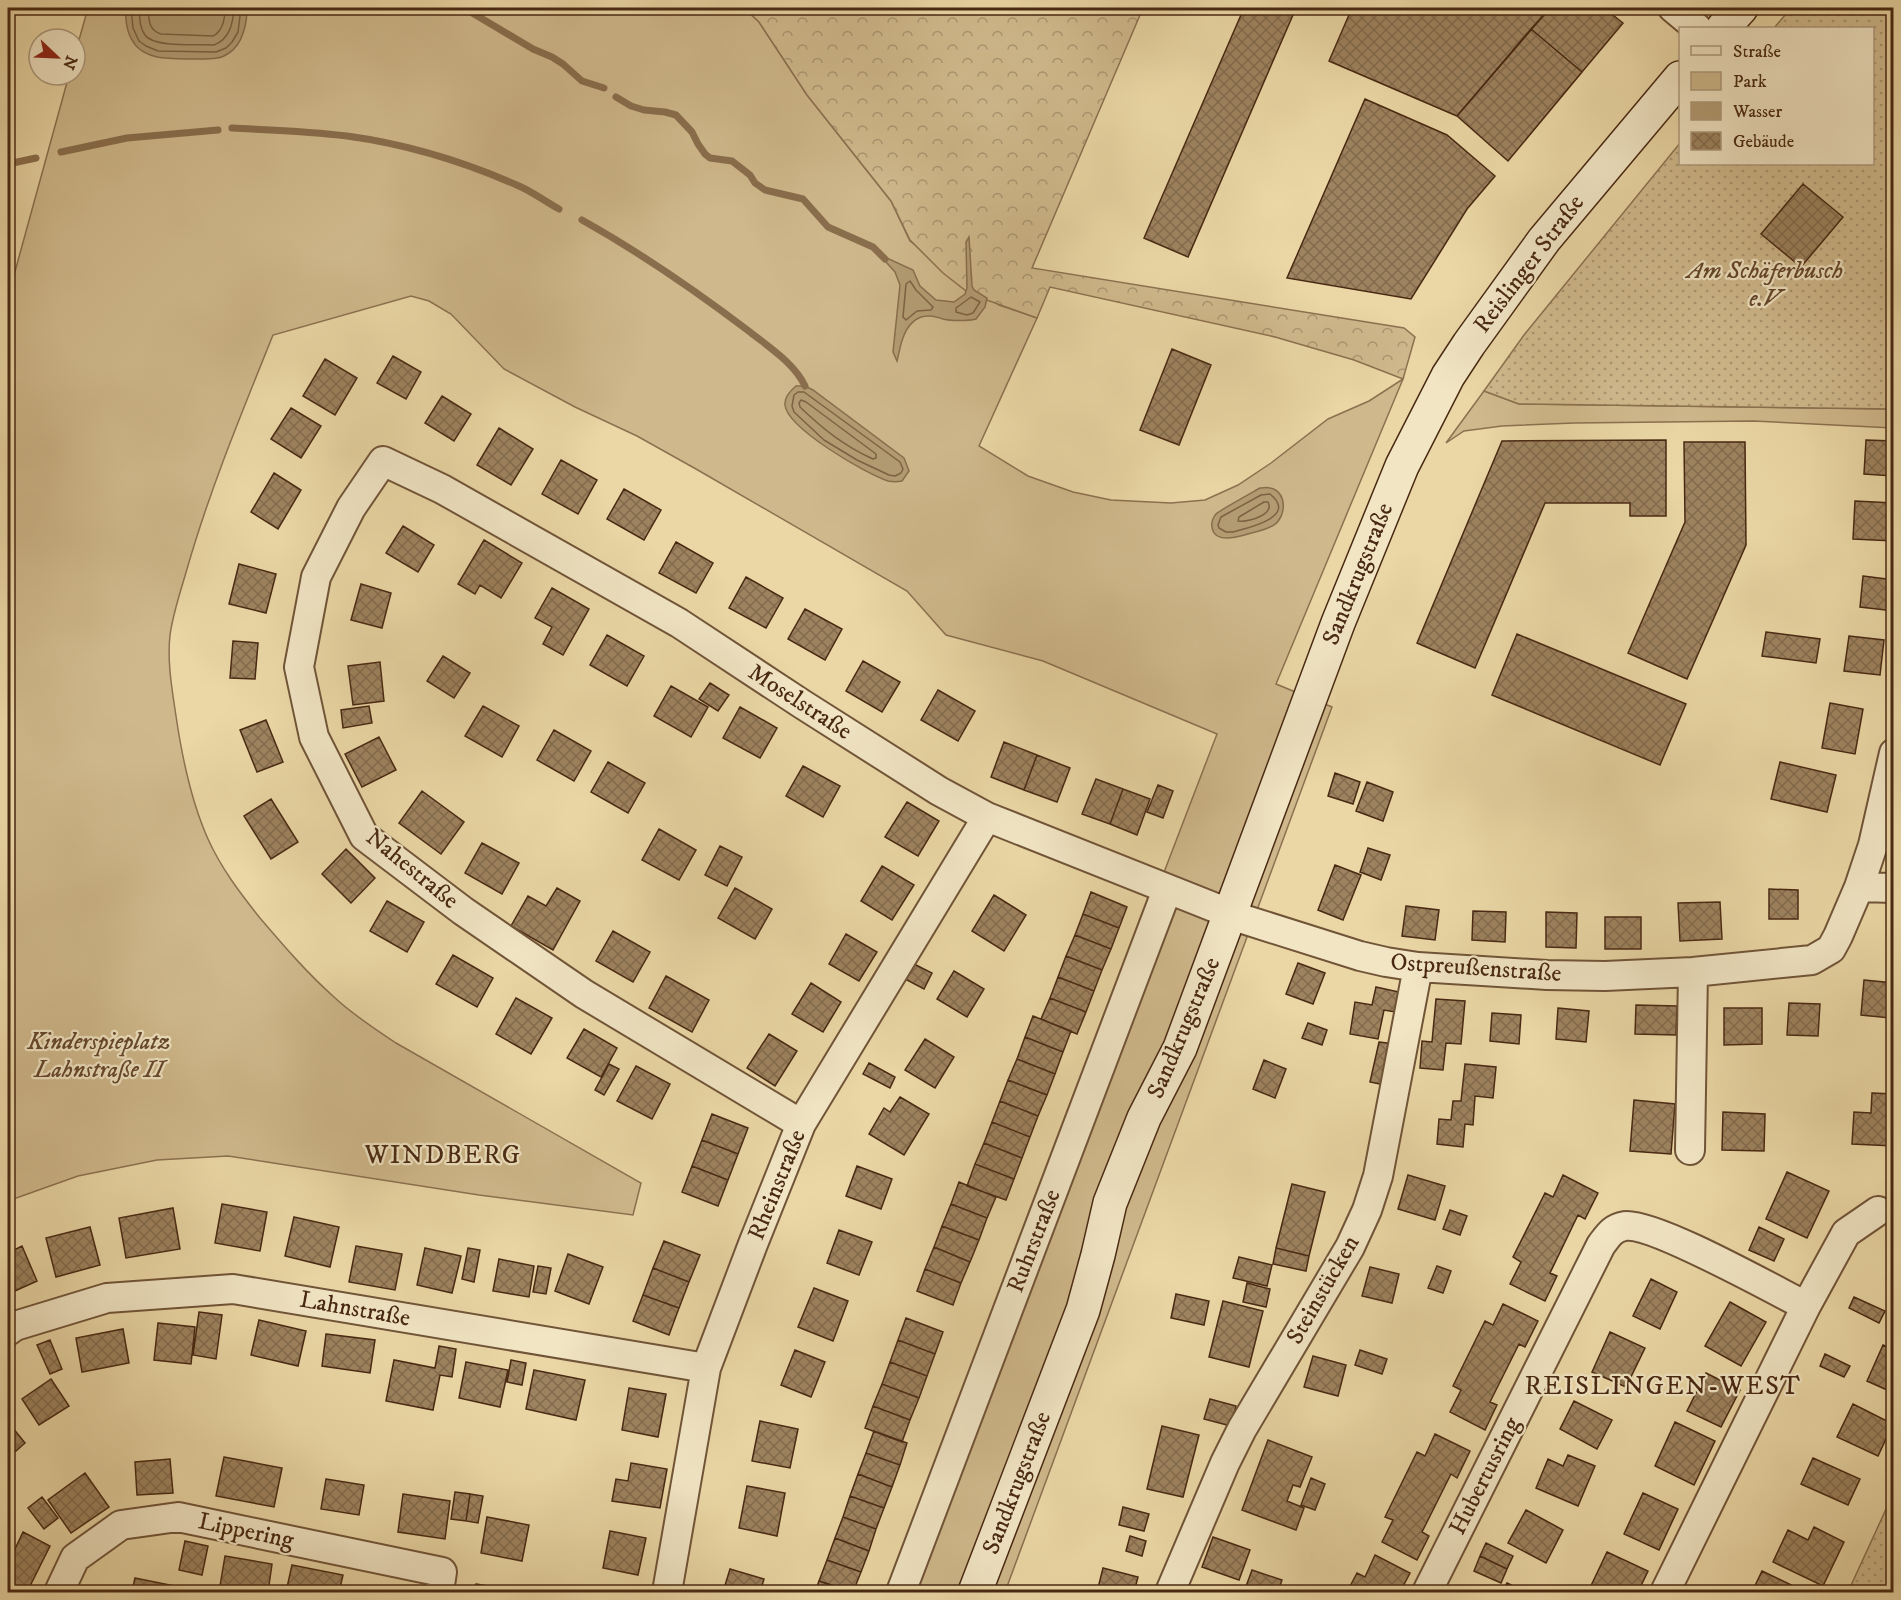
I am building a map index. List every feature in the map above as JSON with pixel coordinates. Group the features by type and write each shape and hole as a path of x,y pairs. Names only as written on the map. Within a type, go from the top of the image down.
{"street":[{"path":"1673,8 1696,27"},
{"path":"1724,27 1741,8"},
{"name":"Reislinger Straße","path":"1402,466 1448,376 1475,334 1544,240 1679,79"},
{"name":"Moselstraße","path":"383,461 442,489 679,623 929,784 987,817 1230,914"},
{"name":"Nahestraße","path":"383,461 351,508 316,577 299,667 314,737 364,836 463,911 585,993 801,1124"},
{"name":"Sandkrugstraße","path":"975,1593 1083,1310 1110,1203 1144,1118 1180,1048 1338,623 1402,466"},
{"name":"Ostpreußenstraße","path":"1230,914 1360,956 1418,967 1582,975 1693,972 1812,960 1831,949 1859,887 1873,845 1893,753"},
{"name":"Rheinstraße","path":"667,1593 706,1368 801,1124 987,817"},
{"path":"1859,887 1893,888"},
{"name":"Ruhrstraße","path":"901,1593 1167,890"},
{"name":"Steinstücken","path":"1170,1593 1225,1463 1242,1429 1350,1247 1367,1210 1378,1176 1418,967"},
{"path":"1690,1150 1693,972"},
{"path":"1665,1593 1806,1306 1846,1233 1878,1211"},
{"name":"Hubertusring","path":"1427,1593 1601,1245 1612,1230 1626,1226 1638,1227 1683,1244 1806,1306"},
{"name":"Lahnstraße","path":"8,1331 15,1326 107,1298 233,1288 706,1368"},
{"name":"Lippering","path":"59,1593 75,1558 121,1525 178,1517 442,1572 439,1593"}],"green space":[{"name":"Kinderspieplatz Lahnstraße II","path":"88,8 744,8 759,22 807,95 891,201 910,241 999,305 1037,318 979,446 1028,476 1073,492 1111,500 1171,503 1205,500 1238,485 1328,419 1369,401 1403,379 1276,684 1332,707 1005,1592 888,1592 1217,734 1043,661 946,635 907,591 637,436 575,407 504,369 451,314 429,301 411,296 273,335 206,510 171,627 170,676 184,763 202,824 219,860 238,890 260,918 314,978 349,1010 396,1043 641,1183 633,1215 479,1195 228,1156 157,1160 78,1176 8,1201 8,297 66,87 87,87 87,27 83,27"},
{"path":"744,8 1143,8 1032,268 1404,328 1415,337 1403,379 1354,360 1275,337 1050,287 1037,318 970,294 943,273 910,240 891,201 807,95 759,22"},
{"name":"Am Schäferbusch e.V","path":"1791,8 1893,8 1893,409 1519,404 1484,391 1524,335 1679,144 1679,165 1874,165 1874,27 1775,27"},
{"path":"1484,391 1519,404 1893,409 1893,428 1753,421 1574,423 1502,426 1464,431 1446,443"},
{"path":"1893,1494 1893,1592 1848,1592"}],"water":[{"path":"125,8 247,8 243,33 234,49 220,57 196,59 157,57 141,50 129,35"},
{"path":"969,237 972,286 974,290 987,298 985,307 973,320 950,320 930,316 916,319 905,334 897,361 893,352 900,285 895,272 885,259 913,270 920,286 936,300 954,302 965,294 967,288 966,242"},
{"path":"796,386 805,386 813,390 904,458 909,471 902,481 888,481 877,477 829,449 799,426 789,415 785,405 786,397"},
{"path":"1260,488 1270,488 1280,494 1283,510 1278,521 1268,528 1238,537 1217,536 1212,525 1216,514"}],"building":[{"path":"1244,8 1296,8 1188,257 1144,238"},
{"path":"1352,8 1550,8 1457,116 1329,61"},
{"path":"1550,8 1604,8 1623,23 1582,72 1531,29"},
{"path":"1531,29 1582,72 1508,161 1457,116"},
{"path":"1365,99 1447,135 1495,176 1467,209 1411,299 1287,278"},
{"path":"1803,184 1843,217 1801,267 1761,234"},
{"path":"1172,349 1211,365 1179,445 1140,430"},
{"path":"393,356 421,372 406,399 377,383"},
{"path":"325,359 357,378 335,415 303,396"},
{"path":"442,396 471,414 454,441 425,423"},
{"path":"291,408 321,426 301,458 271,439"},
{"path":"499,428 533,449 511,485 477,465"},
{"path":"1666,440 1666,516 1630,516 1630,503 1545,503 1475,668 1417,643 1502,441"},
{"path":"1866,440 1894,441 1894,476 1864,474"},
{"path":"1684,442 1745,442 1746,545 1687,679 1628,653 1685,522"},
{"path":"561,460 597,480 578,514 542,494"},
{"path":"274,473 301,490 278,529 251,512"},
{"path":"624,489 661,510 644,540 607,519"},
{"path":"1855,501 1894,503 1894,541 1853,539"},
{"path":"403,526 434,545 418,572 386,553"},
{"path":"484,540 522,563 501,598 480,585 475,594 458,584"},
{"path":"676,542 713,563 696,593 659,573"},
{"path":"239,564 276,574 266,613 229,604"},
{"path":"1863,576 1894,580 1894,611 1860,607"},
{"path":"746,577 783,598 766,628 729,608"},
{"path":"361,584 391,593 382,628 351,620"},
{"path":"552,588 589,609 563,655 543,644 552,627 535,618"},
{"path":"805,609 842,629 825,660 788,639"},
{"path":"1766,632 1820,639 1816,663 1762,656"},
{"path":"1517,634 1686,704 1660,765 1492,695"},
{"path":"607,635 644,656 627,686 590,665"},
{"path":"1849,636 1884,640 1880,675 1844,671"},
{"path":"233,641 258,643 255,679 230,678"},
{"path":"443,656 470,673 454,698 427,681"},
{"path":"863,661 900,682 882,712 846,691"},
{"path":"380,662 384,701 353,705 348,666"},
{"path":"710,683 729,695 718,711 699,699"},
{"path":"671,686 708,707 691,737 654,716"},
{"path":"938,690 975,711 958,741 921,720"},
{"path":"1830,703 1863,709 1855,754 1822,748"},
{"path":"369,706 372,723 343,728 341,710"},
{"path":"483,706 519,726 502,757 465,736"},
{"path":"740,707 777,728 760,758 723,738"},
{"path":"266,720 283,762 257,772 240,730"},
{"path":"554,730 591,751 574,781 537,760"},
{"path":"379,737 396,770 362,787 345,754"},
{"path":"1004,742 1037,755 1024,790 991,777"},
{"path":"1037,755 1070,768 1057,802 1024,790"},
{"path":"608,762 645,783 628,813 591,792"},
{"path":"1780,762 1836,775 1827,812 1771,799"},
{"path":"803,766 840,786 823,817 786,796"},
{"path":"1335,773 1360,782 1353,804 1328,796"},
{"path":"1096,779 1123,789 1110,824 1082,814"},
{"path":"1367,782 1393,792 1383,821 1356,811"},
{"path":"1158,785 1173,791 1163,818 1147,812"},
{"path":"1123,789 1150,799 1137,835 1110,824"},
{"path":"422,791 464,822 441,854 399,823"},
{"path":"271,799 298,842 271,859 244,816"},
{"path":"907,802 939,821 918,856 885,837"},
{"path":"659,829 696,850 679,880 642,860"},
{"path":"482,843 519,863 502,894 465,873"},
{"path":"720,846 742,857 727,886 705,875"},
{"path":"1368,848 1390,855 1381,880 1360,872"},
{"path":"346,849 375,878 351,903 322,874"},
{"path":"1335,865 1361,875 1343,920 1318,910"},
{"path":"882,866 914,885 892,920 861,901"},
{"path":"557,888 580,901 553,950 511,926 528,896 546,906"},
{"path":"735,888 772,909 755,939 718,918"},
{"path":"1769,889 1798,890 1798,919 1769,919"},
{"path":"1091,892 1127,907 1119,928 1083,914"},
{"path":"994,895 1026,915 1004,951 972,931"},
{"path":"1891,898 1894,898 1894,939 1891,939"},
{"path":"387,901 424,922 407,952 370,931"},
{"path":"1720,902 1722,939 1680,941 1678,903"},
{"path":"1406,906 1439,910 1435,940 1402,936"},
{"path":"1473,911 1506,912 1505,942 1472,940"},
{"path":"1546,912 1577,913 1576,948 1546,947"},
{"path":"1083,914 1119,928 1111,949 1075,935"},
{"path":"1605,917 1641,917 1641,949 1605,949"},
{"path":"613,931 650,952 633,982 596,961"},
{"path":"846,934 877,952 859,981 829,964"},
{"path":"1075,935 1111,949 1102,970 1066,956"},
{"path":"453,955 493,978 477,1007 436,984"},
{"path":"1066,956 1102,970 1094,991 1058,977"},
{"path":"1298,963 1325,973 1313,1004 1286,994"},
{"path":"914,964 932,973 924,989 905,979"},
{"path":"954,971 984,989 967,1017 937,999"},
{"path":"666,976 709,1000 692,1032 649,1008"},
{"path":"1058,977 1094,991 1086,1012 1050,998"},
{"path":"1864,980 1894,983 1890,1018 1861,1015"},
{"path":"811,983 841,1002 823,1032 792,1014"},
{"path":"1376,987 1399,992 1395,1012 1384,1010 1378,1039 1350,1034 1355,1002 1372,1005"},
{"path":"516,998 552,1018 531,1054 496,1034"},
{"path":"1050,998 1086,1012 1077,1034 1041,1019"},
{"path":"1436,999 1465,1001 1461,1044 1446,1043 1443,1070 1420,1068 1422,1041 1432,1042"},
{"path":"1789,1003 1820,1004 1818,1036 1787,1035"},
{"path":"1636,1005 1677,1006 1676,1035 1635,1034"},
{"path":"1558,1008 1589,1011 1586,1042 1556,1039"},
{"path":"1724,1008 1762,1008 1762,1044 1724,1045"},
{"path":"1492,1013 1521,1015 1519,1044 1490,1041"},
{"path":"1033,1016 1071,1031 1063,1052 1025,1037"},
{"path":"1308,1023 1327,1030 1322,1045 1302,1038"},
{"path":"584,1029 617,1048 601,1077 567,1058"},
{"path":"769,1034 797,1051 775,1086 747,1068"},
{"path":"1025,1037 1063,1052 1055,1074 1017,1059"},
{"path":"925,1039 954,1057 935,1088 905,1070"},
{"path":"1379,1042 1394,1044 1385,1085 1370,1082"},
{"path":"1017,1059 1055,1074 1047,1095 1008,1080"},
{"path":"1264,1060 1286,1069 1275,1098 1253,1089"},
{"path":"869,1063 895,1077 890,1088 863,1074"},
{"path":"609,1064 619,1069 604,1095 595,1090"},
{"path":"1465,1064 1496,1067 1493,1098 1475,1096 1473,1125 1465,1124 1463,1147 1437,1144 1439,1119 1451,1120 1453,1101 1461,1101"},
{"path":"636,1066 670,1084 652,1119 617,1101"},
{"path":"1008,1080 1047,1095 1038,1116 1000,1101"},
{"path":"1872,1093 1894,1094 1894,1146 1852,1144 1854,1112 1871,1113"},
{"path":"900,1097 929,1114 904,1155 869,1134 884,1108 890,1112"},
{"path":"1634,1100 1675,1104 1671,1154 1630,1151"},
{"path":"1000,1101 1038,1116 1030,1137 992,1122"},
{"path":"1723,1112 1765,1114 1764,1151 1722,1150"},
{"path":"712,1114 748,1128 738,1154 702,1140"},
{"path":"992,1122 1030,1137 1022,1158 984,1143"},
{"path":"702,1140 738,1154 728,1180 692,1166"},
{"path":"984,1143 1022,1158 1014,1179 975,1164"},
{"path":"975,1164 1014,1179 1006,1200 967,1186"},
{"path":"692,1166 728,1180 718,1206 682,1192"},
{"path":"857,1166 892,1179 881,1209 846,1196"},
{"path":"1787,1172 1829,1191 1807,1238 1766,1219"},
{"path":"1408,1175 1445,1186 1435,1220 1398,1209"},
{"path":"1563,1175 1598,1193 1585,1219 1578,1215 1550,1273 1557,1276 1545,1301 1510,1284 1521,1262 1513,1257 1545,1193 1553,1197"},
{"path":"959,1182 996,1197 987,1218 951,1204"},
{"path":"1292,1184 1325,1192 1309,1256 1276,1248"},
{"path":"222,1204 267,1212 260,1251 215,1243"},
{"path":"951,1204 987,1218 979,1240 942,1226"},
{"path":"173,1208 180,1249 126,1258 119,1218"},
{"path":"1450,1210 1467,1216 1460,1235 1443,1229"},
{"path":"294,1217 339,1227 330,1267 285,1256"},
{"path":"942,1226 979,1240 970,1262 934,1247"},
{"path":"90,1227 100,1265 56,1277 46,1238"},
{"path":"1759,1227 1784,1239 1774,1261 1749,1250"},
{"path":"839,1230 872,1242 859,1275 827,1263"},
{"path":"664,1241 700,1255 689,1282 653,1268"},
{"path":"22,1246 37,1281 8,1294 8,1253"},
{"path":"356,1246 402,1254 395,1290 349,1282"},
{"path":"934,1247 970,1262 961,1283 925,1269"},
{"path":"425,1248 461,1256 452,1293 417,1285"},
{"path":"468,1248 480,1250 474,1282 462,1279"},
{"path":"1276,1248 1309,1256 1306,1271 1273,1264"},
{"path":"568,1254 603,1267 589,1304 555,1291"},
{"path":"1239,1257 1272,1265 1267,1286 1233,1278"},
{"path":"499,1259 534,1266 529,1297 493,1291"},
{"path":"538,1266 551,1268 546,1294 533,1292"},
{"path":"1437,1266 1451,1271 1443,1293 1428,1288"},
{"path":"1370,1267 1399,1274 1392,1303 1362,1296"},
{"path":"653,1268 689,1282 679,1308 643,1295"},
{"path":"925,1269 961,1283 953,1305 917,1291"},
{"path":"1651,1279 1677,1292 1660,1329 1633,1316"},
{"path":"1247,1283 1270,1289 1266,1307 1243,1302"},
{"path":"814,1288 848,1301 833,1341 798,1327"},
{"path":"1176,1294 1209,1301 1204,1325 1171,1318"},
{"path":"643,1295 679,1308 669,1335 633,1321"},
{"path":"1854,1297 1885,1311 1879,1323 1849,1308"},
{"path":"1223,1301 1263,1311 1249,1367 1209,1357"},
{"path":"1730,1302 1766,1322 1741,1366 1705,1346"},
{"path":"1503,1304 1538,1321 1525,1347 1519,1344 1490,1402 1497,1405 1485,1430 1450,1412 1461,1390 1453,1386 1485,1321 1493,1325"},
{"path":"199,1312 222,1315 216,1359 193,1355"},
{"path":"906,1318 943,1332 935,1354 898,1340"},
{"path":"259,1320 306,1331 298,1366 251,1355"},
{"path":"158,1323 195,1327 191,1364 154,1360"},
{"path":"123,1329 129,1363 82,1372 76,1338"},
{"path":"1610,1332 1645,1348 1626,1387 1592,1372"},
{"path":"326,1334 375,1340 370,1373 322,1366"},
{"path":"50,1340 62,1369 50,1374 37,1345"},
{"path":"898,1340 935,1354 927,1376 890,1362"},
{"path":"1883,1345 1894,1350 1894,1393 1867,1381"},
{"path":"439,1346 456,1349 452,1377 440,1375 433,1410 386,1401 394,1360 435,1368"},
{"path":"795,1350 825,1362 811,1397 781,1385"},
{"path":"1360,1350 1387,1359 1382,1374 1355,1365"},
{"path":"1825,1354 1850,1366 1844,1377 1820,1366"},
{"path":"1313,1356 1346,1365 1338,1396 1304,1387"},
{"path":"511,1360 526,1363 522,1385 507,1382"},
{"path":"466,1362 508,1370 500,1407 459,1398"},
{"path":"890,1362 927,1376 919,1398 882,1384"},
{"path":"534,1370 585,1380 576,1420 526,1409"},
{"path":"1706,1373 1740,1390 1721,1427 1687,1411"},
{"path":"51,1379 69,1406 39,1425 22,1399"},
{"path":"882,1384 919,1398 910,1420 873,1406"},
{"path":"629,1388 666,1394 658,1437 622,1430"},
{"path":"1210,1399 1236,1406 1231,1426 1204,1419"},
{"path":"1574,1401 1612,1420 1597,1449 1560,1429"},
{"path":"1853,1404 1893,1424 1878,1456 1837,1437"},
{"path":"873,1406 910,1420 902,1442 865,1428"},
{"path":"760,1421 798,1429 790,1468 752,1461"},
{"path":"8,1422 25,1443 8,1458"},
{"path":"1675,1422 1715,1441 1694,1485 1655,1466"},
{"path":"1162,1426 1199,1435 1183,1497 1147,1489"},
{"path":"874,1431 907,1443 900,1465 866,1453"},
{"path":"1435,1434 1470,1451 1457,1478 1451,1474 1422,1532 1429,1536 1417,1560 1382,1542 1393,1520 1385,1517 1417,1452 1425,1456"},
{"path":"1268,1440 1312,1457 1300,1487 1293,1485 1287,1501 1304,1508 1296,1530 1242,1510"},
{"path":"866,1453 900,1465 892,1487 858,1474"},
{"path":"1568,1455 1595,1466 1578,1506 1536,1488 1548,1459 1563,1466"},
{"path":"224,1457 282,1468 274,1507 216,1496"},
{"path":"1813,1458 1860,1479 1848,1505 1801,1484"},
{"path":"170,1459 173,1493 137,1495 135,1462"},
{"path":"631,1463 667,1469 660,1508 612,1501 616,1479 628,1481"},
{"path":"85,1473 109,1507 71,1533 48,1500"},
{"path":"858,1474 892,1487 884,1508 850,1496"},
{"path":"1311,1478 1325,1484 1315,1510 1301,1505"},
{"path":"326,1479 364,1485 359,1515 321,1509"},
{"path":"747,1486 785,1493 777,1536 739,1528"},
{"path":"455,1492 470,1494 466,1521 451,1519"},
{"path":"1643,1493 1678,1509 1659,1550 1624,1534"},
{"path":"403,1494 450,1501 445,1539 398,1532"},
{"path":"470,1494 483,1496 478,1523 466,1521"},
{"path":"850,1496 884,1508 876,1529 843,1517"},
{"path":"42,1497 58,1518 44,1529 28,1508"},
{"path":"1123,1507 1149,1514 1144,1531 1119,1525"},
{"path":"1526,1510 1563,1530 1546,1563 1508,1543"},
{"path":"487,1517 529,1525 522,1561 481,1553"},
{"path":"843,1517 876,1529 869,1551 835,1538"},
{"path":"1814,1527 1844,1542 1823,1586 1773,1562 1788,1530 1808,1540"},
{"path":"610,1531 646,1538 638,1575 603,1568"},
{"path":"23,1532 50,1546 27,1592 8,1584 8,1548 14,1551"},
{"path":"1130,1536 1146,1541 1142,1556 1126,1551"},
{"path":"1213,1537 1250,1550 1239,1580 1202,1567"},
{"path":"835,1538 869,1551 861,1572 827,1560"},
{"path":"185,1541 208,1546 202,1575 179,1570"},
{"path":"1486,1543 1513,1556 1507,1569 1480,1556"},
{"path":"1607,1552 1648,1571 1638,1592 1588,1592"},
{"path":"1375,1555 1410,1573 1400,1592 1347,1592 1357,1573 1365,1577"},
{"path":"225,1556 272,1564 268,1592 219,1592"},
{"path":"1480,1556 1507,1569 1501,1583 1474,1571"},
{"path":"827,1560 861,1572 853,1592 819,1581"},
{"path":"292,1565 343,1575 339,1592 286,1592"},
{"path":"1103,1568 1138,1577 1134,1592 1097,1592"},
{"path":"730,1569 764,1579 760,1592 723,1592"},
{"path":"1252,1570 1282,1580 1278,1592 1244,1592"},
{"path":"1762,1571 1802,1590 1801,1592 1752,1592"},
{"path":"135,1578 185,1588 184,1592 132,1592"},
{"path":"819,1581 850,1592 815,1592"},
{"path":"1507,1583 1526,1592 1502,1592"},
{"path":"476,1584 501,1588 500,1592 474,1592"}],"waterway":[{"path":"464,8 533,49 552,57 582,81 604,88"},
{"path":"616,97 631,106 644,110 676,115 692,132 698,144 710,158 732,161 765,190 803,199 828,227 873,247 885,259"},
{"path":"232,128 333,134 413,149 499,177 524,188 559,209"},
{"path":"61,152 127,138 218,130"},
{"path":"8,164 36,158"},
{"path":"582,220 647,259 730,317 781,356 795,370 805,386"}],"district":[{"name":"WINDBERG","path":"443,1155"},
{"name":"REISLINGEN-WEST","path":"1663,1386"}]}
